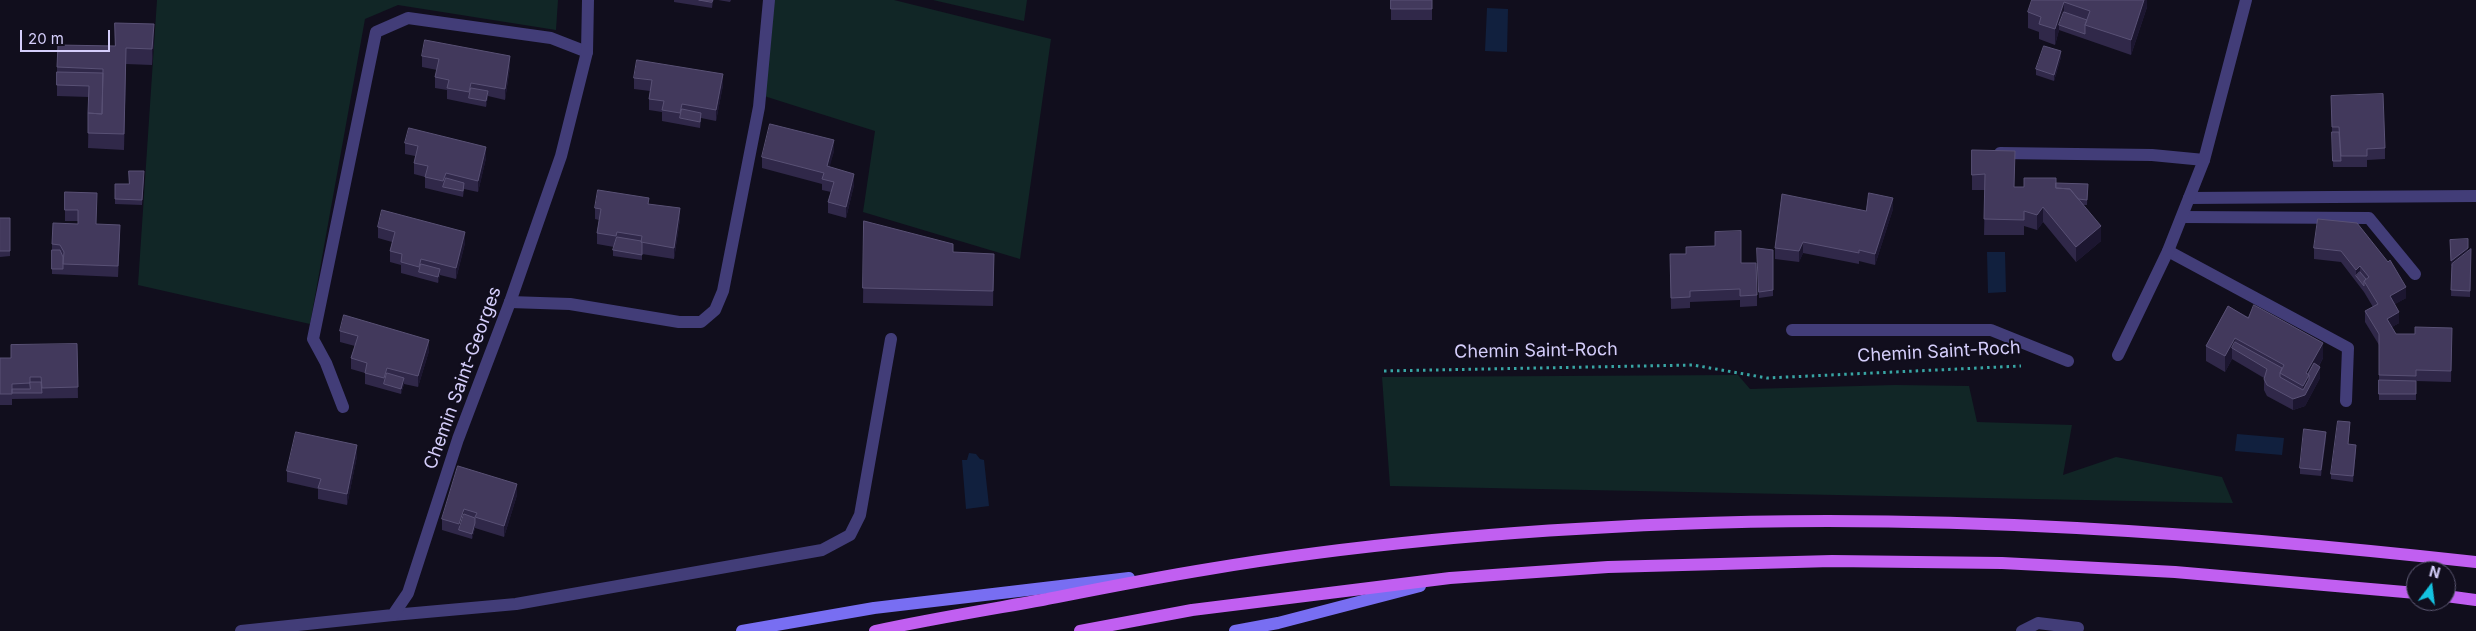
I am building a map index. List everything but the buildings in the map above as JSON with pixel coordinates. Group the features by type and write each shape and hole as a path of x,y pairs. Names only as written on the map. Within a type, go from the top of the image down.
{"main road":[{"path":"742,631 874,608 1338,551 1510,534 1677,524 1828,521 2001,524 2172,533 2476,562"},
{"path":"1080,631 1192,610 1450,578 1608,567 1832,561 2002,563 2174,572 2406,592"},
{"path":"875,631 1211,568"},
{"path":"1235,631 1278,623 1450,578"},
{"path":"2456,597 2476,600"}],"street":[{"name":"Chemin Saint-Georges","path":"393,615 408,593 458,439 510,302 560,156 588,52 588,0"},
{"path":"510,302 570,304 679,322 701,322 715,310 723,290 759,107 770,0"},
{"path":"2118,355 2168,251 2204,160 2246,0"},
{"path":"342,407 326,363 313,339 376,32 408,18 551,38 588,52"},
{"path":"1984,152 2152,155 2204,160"},
{"path":"2190,198 2476,196"},
{"path":"2182,217 2369,218 2415,274"},
{"path":"2168,251 2348,348 2346,401"},
{"path":"1792,330 1990,330 2068,361"},
{"path":"241,631 516,604 822,550 850,535 860,515 891,339"},
{"path":"2022,631 2038,623 2078,628"}],"path":[{"name":"Chemin Saint-Roch","path":"1384,371 1694,365 1767,378 2003,369 2031,365"}],"green space":[{"path":"157,0 558,0 556,30 398,5 365,19 310,324 138,285"},
{"path":"774,0 894,0 1051,39 1020,259 863,212 875,131 764,96"},
{"path":"933,0 1027,0 1024,21"},
{"path":"1738,375 1750,389 1895,385 1969,386 1977,422 2072,425 2063,475 2116,457 2222,477 2233,503 1390,486 1382,377"}],"water":[{"path":"1487,8 1508,9 1507,52 1485,51"},
{"path":"1987,252 2005,252 2006,292 1988,293"},
{"path":"2237,434 2284,438 2282,455 2235,451"},
{"path":"969,453 976,454 980,459 984,460 989,506 966,509 962,460 967,460"}]}
